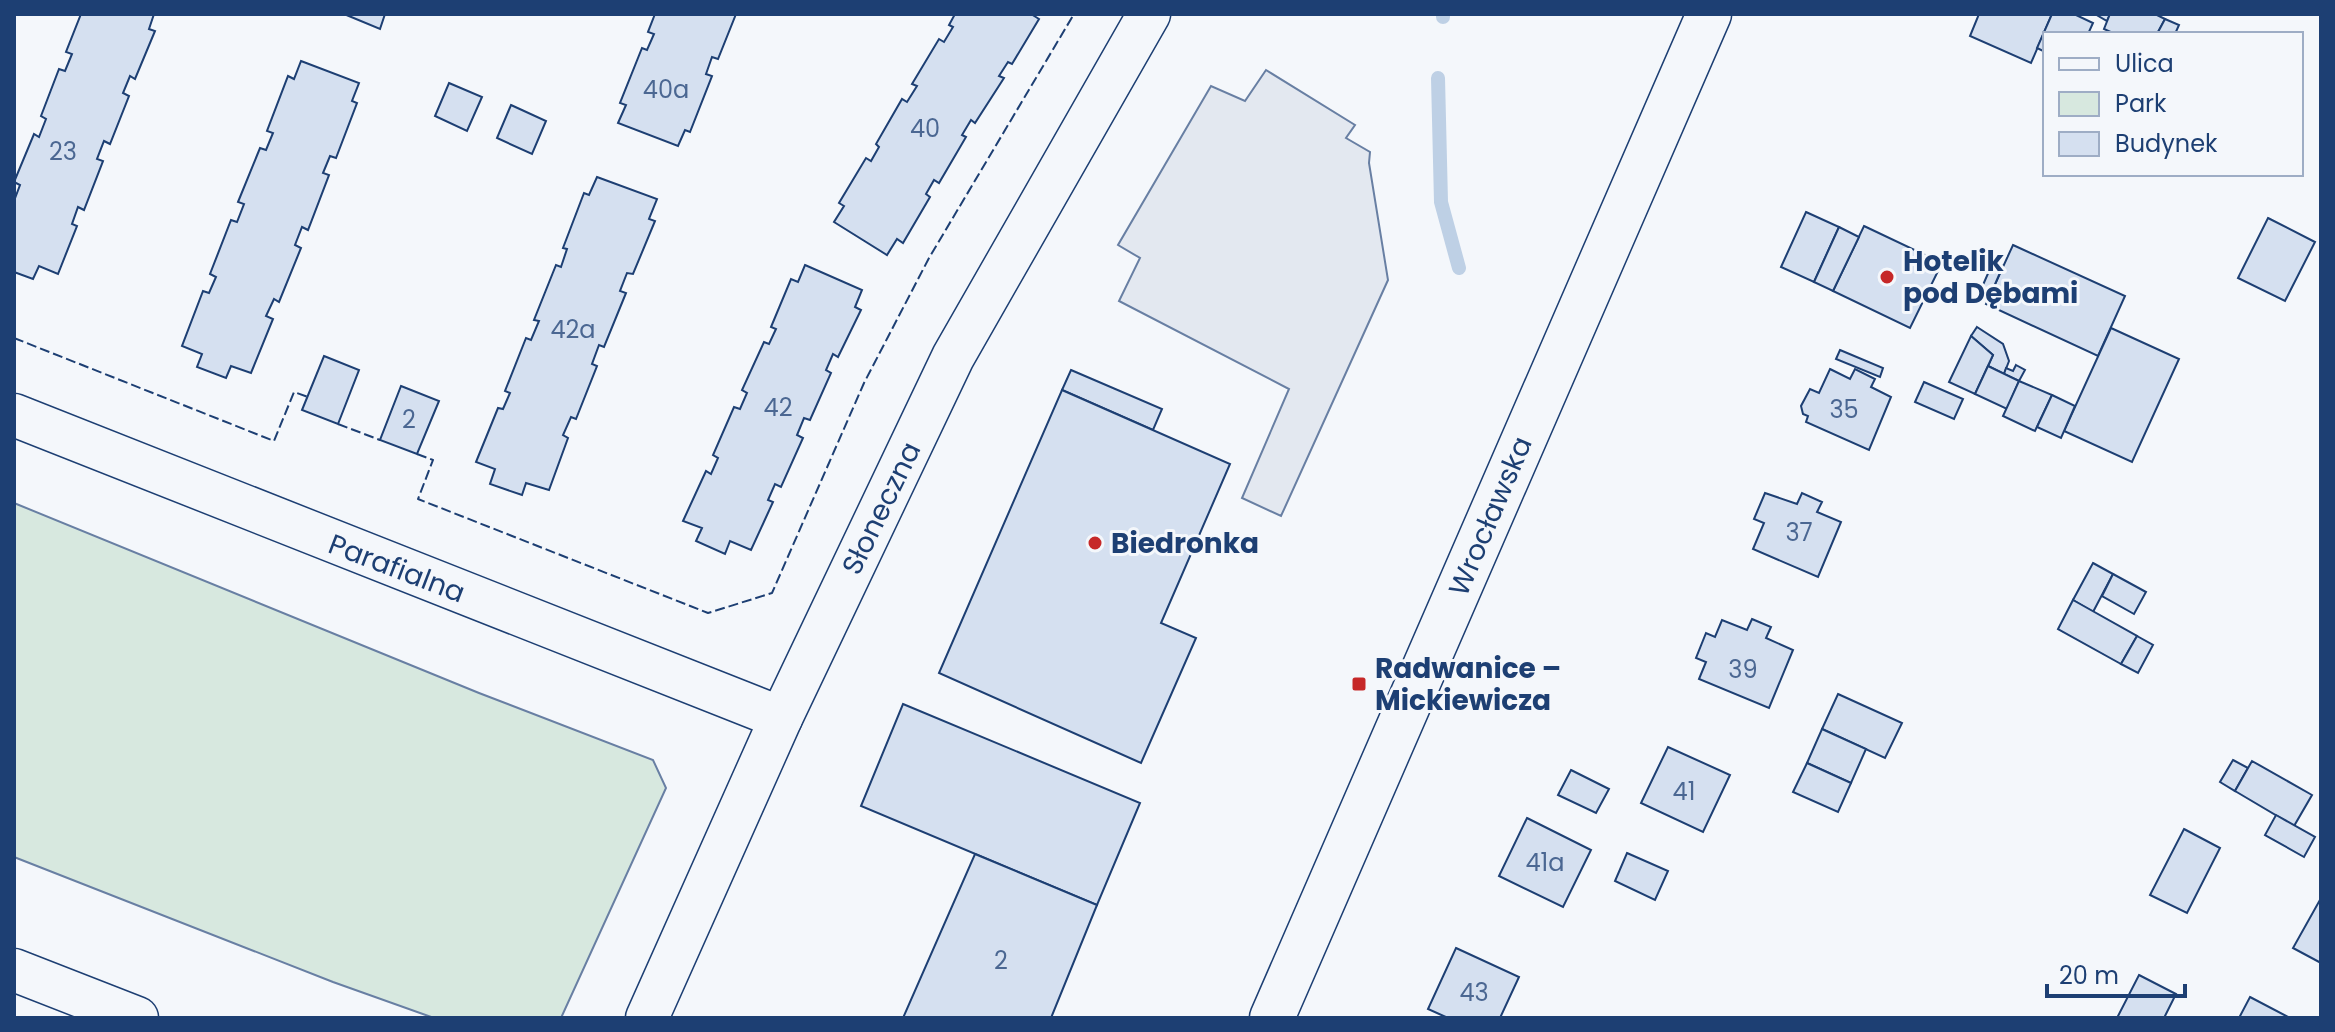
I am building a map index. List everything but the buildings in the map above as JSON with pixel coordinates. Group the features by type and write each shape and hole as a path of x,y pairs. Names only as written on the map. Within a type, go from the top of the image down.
{"main road":[{"name":"Wrocławska","path":"1272,1018 1709,14"}],"street":[{"name":"Słoneczna","path":"647,1018 781,718 953,357 1149,14"},
{"name":"Parafialna","path":"14,415 781,718"},
{"path":"14,970 137,1018"}],"green space":[{"path":"14,503 479,693 653,760 666,788 561,1018 434,1018 333,982 14,857"}],"shaded area":[{"path":"1266,70 1355,125 1346,138 1370,152 1369,163 1388,280 1281,516 1242,498 1289,389 1119,301 1140,258 1118,245 1211,86 1245,101"}],"waterway":[{"path":"1438,78 1441,202 1459,268"}],"fence":[{"path":"417,454 433,460 418,499 708,613 772,593 864,383 929,258 1074,14"},
{"path":"14,338 274,441 294,392 308,397"},
{"path":"338,424 380,440"}],"place":[{"name":"Hotelik pod Dębami","path":"1887,277"},
{"name":"Biedronka","path":"1095,543"},
{"name":"Radwanice – Mickiewicza","path":"1359,684"}]}
